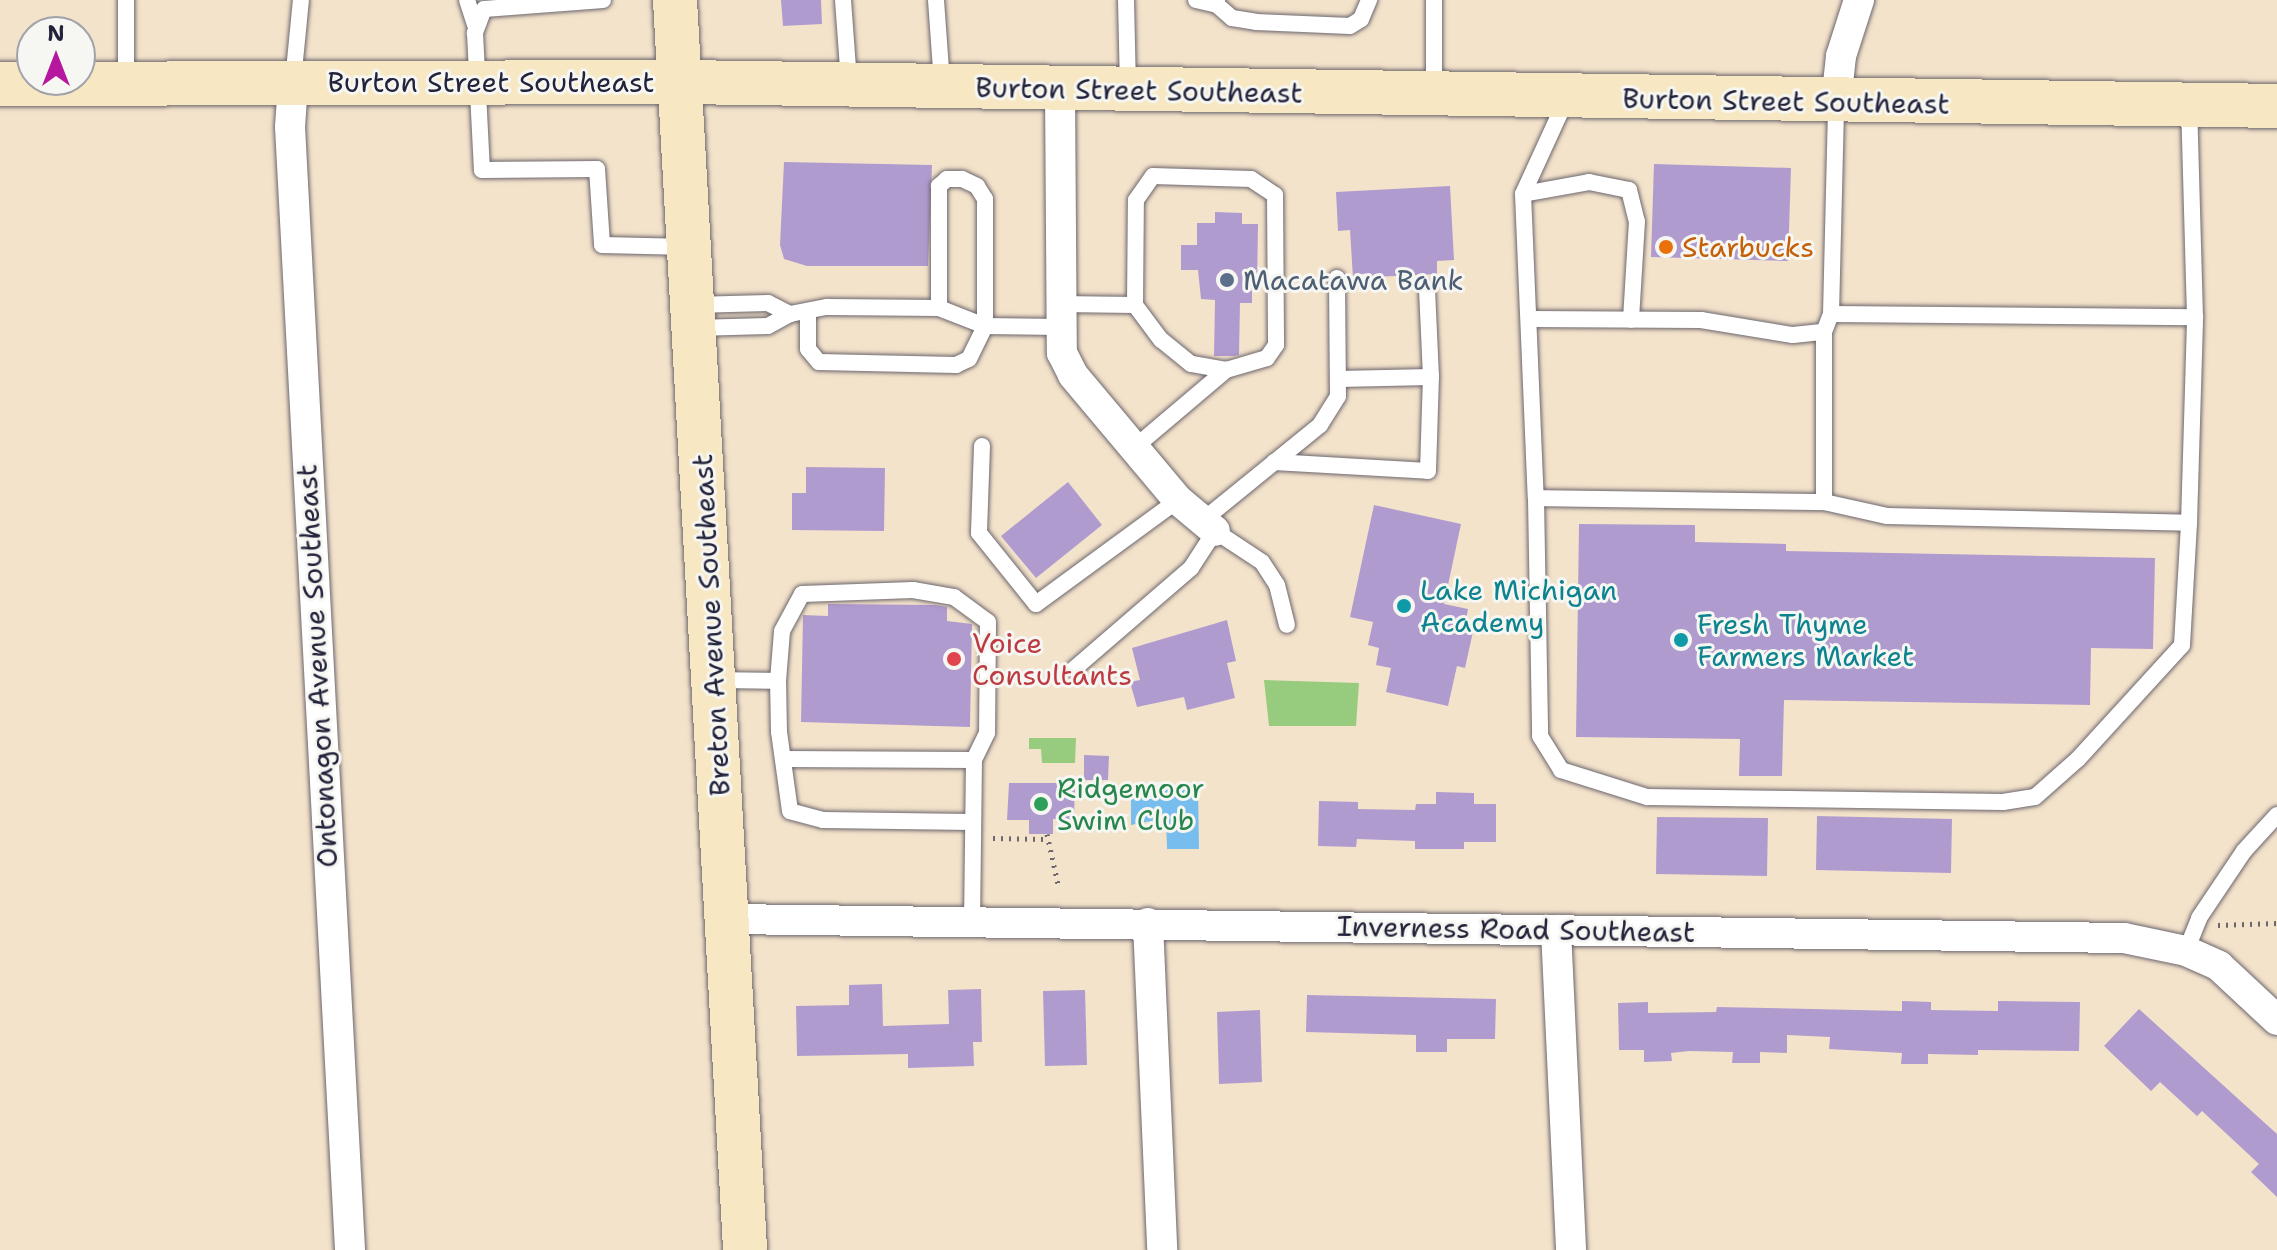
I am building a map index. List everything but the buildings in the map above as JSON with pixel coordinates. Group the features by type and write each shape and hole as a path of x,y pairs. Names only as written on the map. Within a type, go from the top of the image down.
{"main road":[{"name":"Breton Avenue Southeast","path":"675,0 729,919 745,1250"},
{"name":"Burton Street Southeast","path":"0,84 682,82 1567,98 2277,106"}],"street":[{"path":"1836,102 1841,56 1859,0"},
{"name":"Ontonagon Avenue Southeast","path":"293,83 290,127 344,1218 350,1250"},
{"path":"1060,89 1059,316 1062,353 1073,375 1134,448 1178,500 1208,526"},
{"name":"Inverness Road Southeast","path":"729,919 2124,938 2186,951 2219,966 2277,1020"},
{"path":"1148,923 1162,1250"},
{"path":"1556,930 1571,1250"}],"lane":[{"path":"126,0 126,84"},
{"path":"293,83 301,0"},
{"path":"467,0 475,25 482,170 597,169 602,245 690,247"},
{"path":"475,25 484,9 496,4 603,0"},
{"path":"843,0 849,86"},
{"path":"936,0 942,86"},
{"path":"1126,0 1128,90"},
{"path":"1196,0 1217,2 1232,18 1350,26 1361,19 1369,0"},
{"path":"1434,0 1434,94"},
{"path":"1567,98 1523,194 1536,498 1540,736 1561,770 1647,797 2003,802 2035,797 2078,759 2182,645 2195,317 2189,105"},
{"path":"1824,502 1824,332 1831,314 1836,102"},
{"path":"1134,448 1226,370 1267,358 1276,345 1275,195 1251,179 1153,176 1136,200 1135,305 1173,352 1191,364 1226,370"},
{"path":"808,314 808,349 819,362 956,365 969,359 985,326 985,199 977,186 962,179 947,179 939,186 939,308"},
{"path":"1523,194 1589,182 1629,190 1637,221 1631,320"},
{"path":"1074,669 1191,568 1208,526 1274,462 1320,425 1338,396 1337,278"},
{"path":"1274,462 1428,471 1431,377 1427,289"},
{"path":"694,317 768,303 790,314 808,314 827,307 939,308 985,326 1135,305"},
{"path":"694,317 768,326 790,314"},
{"path":"1831,314 2195,317"},
{"path":"1529,319 1701,320 1793,335 1824,332"},
{"path":"1338,379 1431,377"},
{"path":"982,446 979,533 1036,604 1178,500"},
{"path":"1536,498 1824,502 1887,516 2189,523"},
{"path":"1208,526 1262,562 1277,585 1287,625"},
{"path":"971,822 800,817 790,811 778,681 782,631 802,594 913,590 954,597 988,622 987,733 974,760 972,920"},
{"path":"713,680 778,681"},
{"path":"783,759 974,760"},
{"path":"2186,951 2206,907 2244,851 2277,815"}],"path":[{"path":"986,838 1047,836 1058,884"},
{"path":"2211,925 2277,923"}],"green space":[{"path":"1264,680 1359,683 1356,726 1269,726"},
{"path":"1029,738 1076,738 1075,763 1042,763 1041,749 1029,749"}],"water":[{"path":"1198,787 1199,849 1167,849 1166,818 1131,825 1131,788"}],"place":[{"name":"Starbucks","path":"1666,247"},
{"name":"Macatawa Bank","path":"1227,280"},
{"name":"Lake Michigan Academy","path":"1404,606"},
{"name":"Fresh Thyme Farmers Market","path":"1681,640"},
{"name":"Voice Consultants","path":"954,659"},
{"name":"Ridgemoor Swim Club","path":"1041,804"}]}
